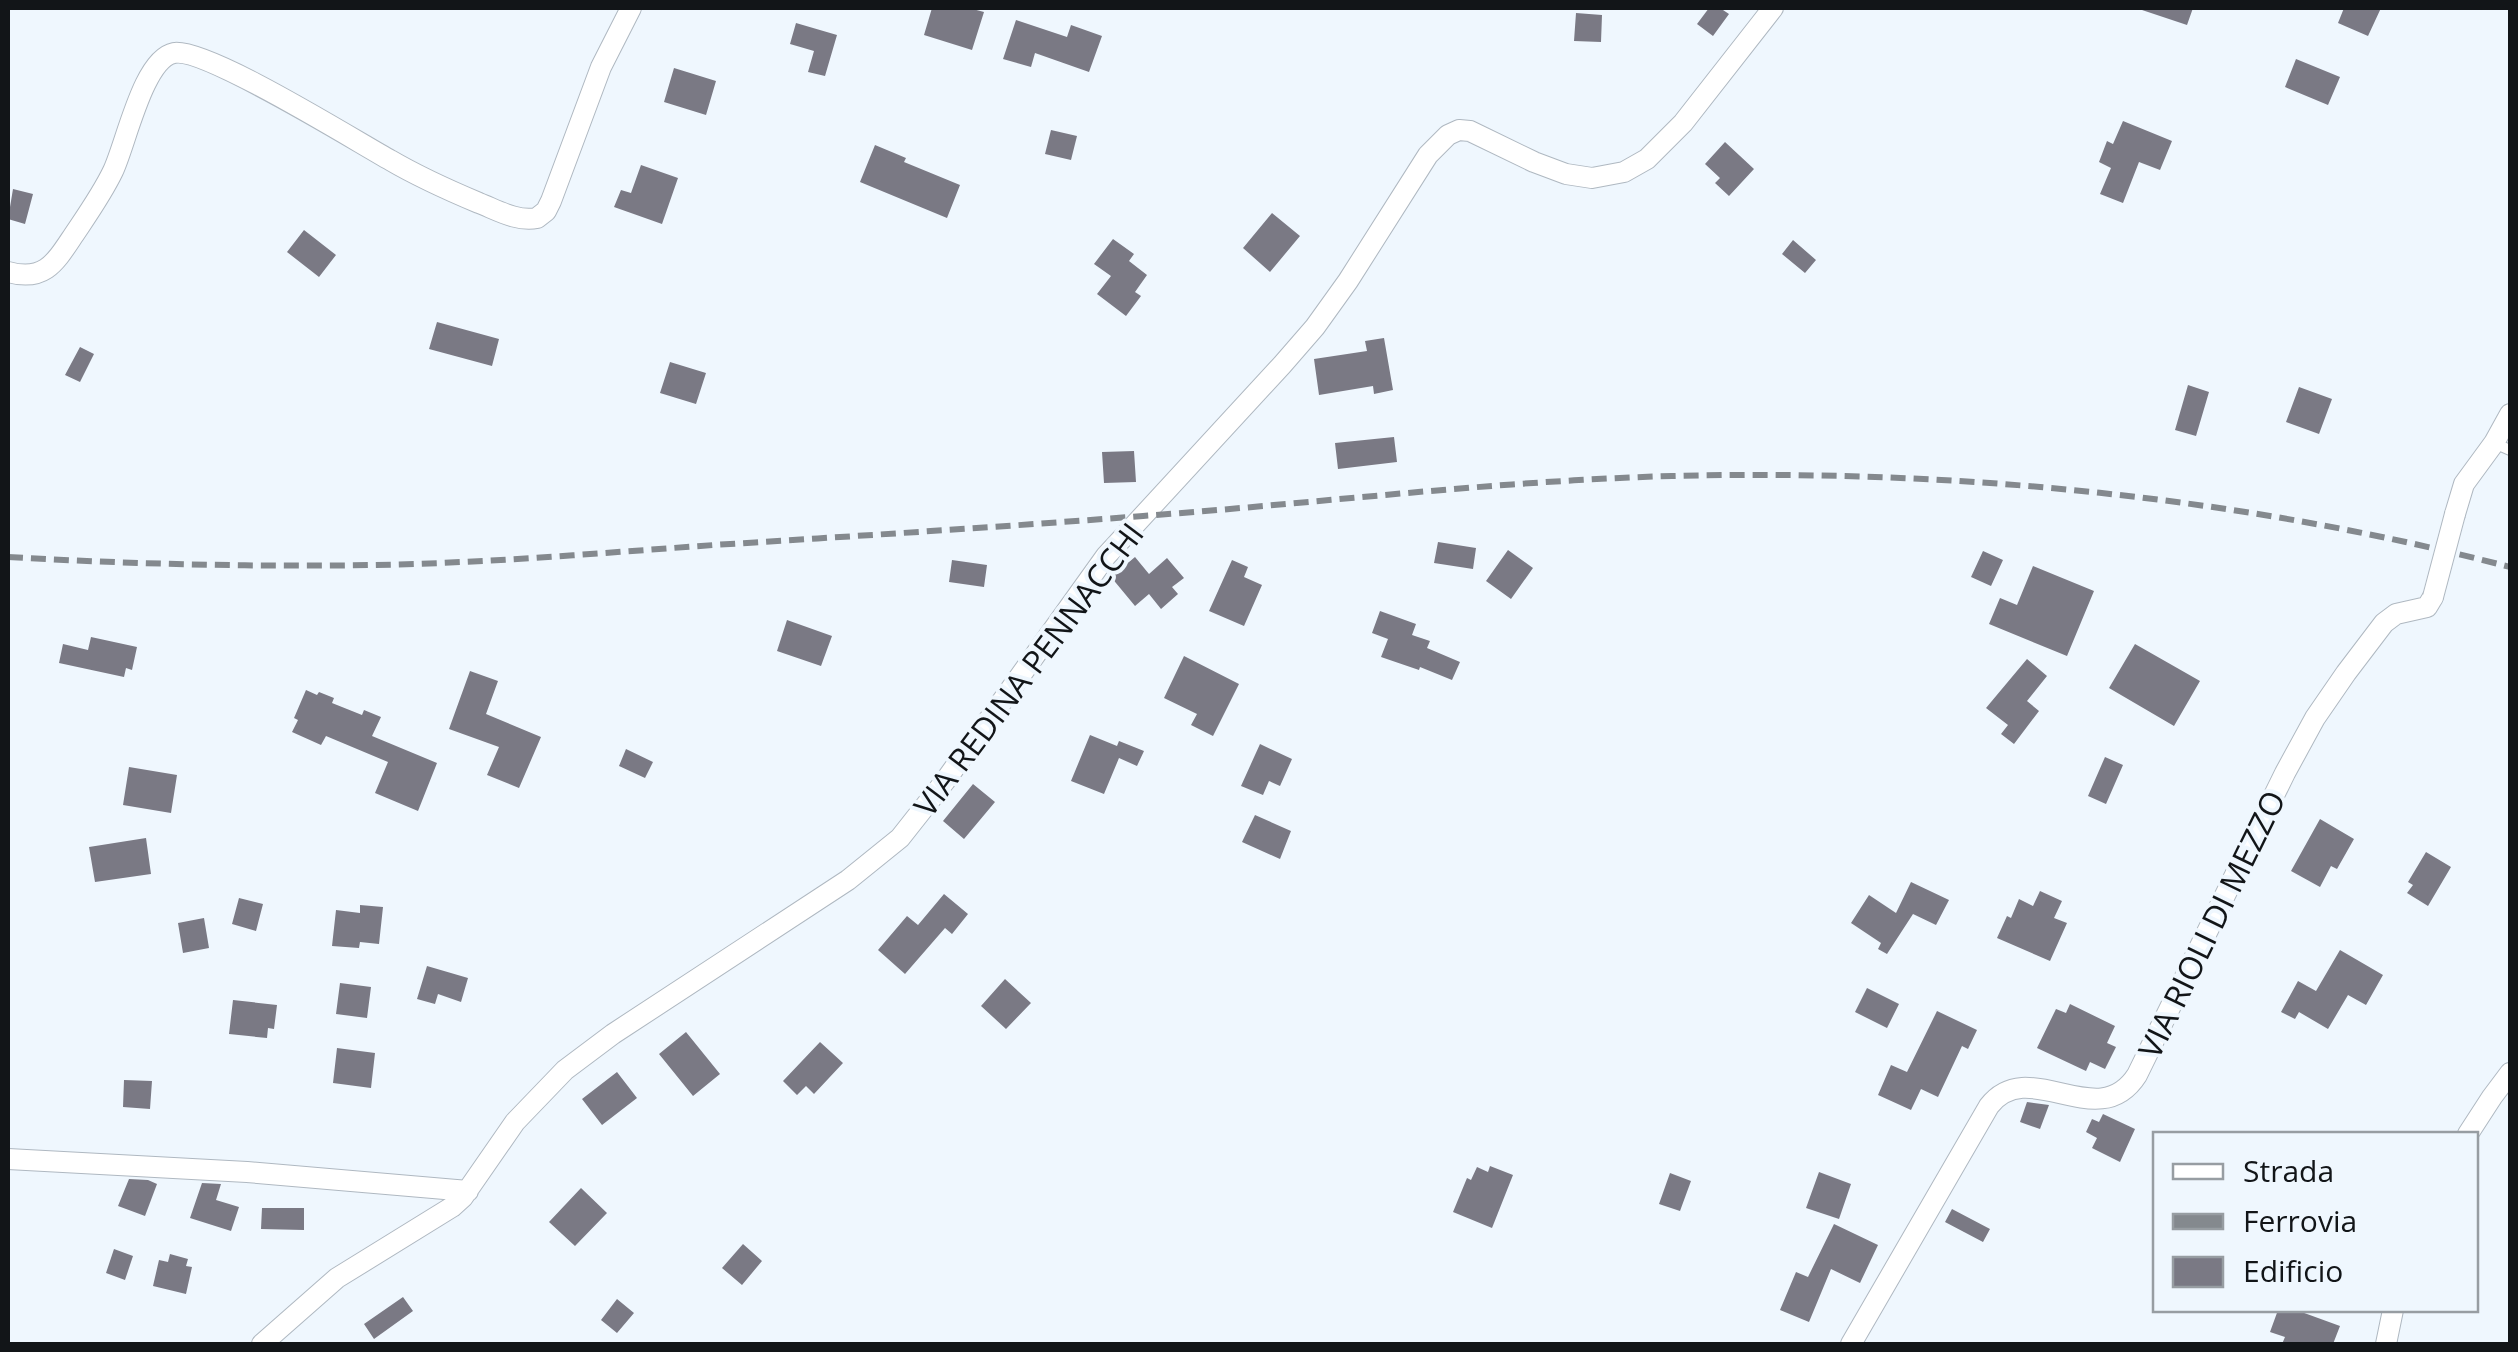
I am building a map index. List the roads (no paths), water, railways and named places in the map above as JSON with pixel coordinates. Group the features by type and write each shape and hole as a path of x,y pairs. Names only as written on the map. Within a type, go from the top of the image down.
{"street":[{"path":"8,272 38,274 60,255 110,176 150,73 163,58 176,52 198,57 248,81 424,179 510,215 537,218 549,206 601,67 631,8"},
{"name":"VIA REDINA PENNACCHI","path":"262,1344 328,1285 452,1207 468,1191 515,1122 575,1062 835,889 900,838 954,770 1106,556 1315,326 1442,140 1452,132 1470,131 1544,167 1583,177 1608,176 1632,168 1653,154 1692,114 1773,8"},
{"name":"VIA RIOLI DI MEZZO","path":"1851,1344 1998,1096 2008,1089 2022,1087 2100,1099 2129,1087 2309,728 2384,623 2396,614 2427,607 2464,484 2502,447 2510,414"},
{"path":"2469,1132 2510,1072"},
{"path":"8,1159 246,1172 468,1191"},
{"path":"2386,1344 2393,1312"}],"railway":[{"path":"8,557 236,565 459,562 1089,520 1539,483 1778,475 1989,483 2199,505 2407,542 2510,567"}]}
